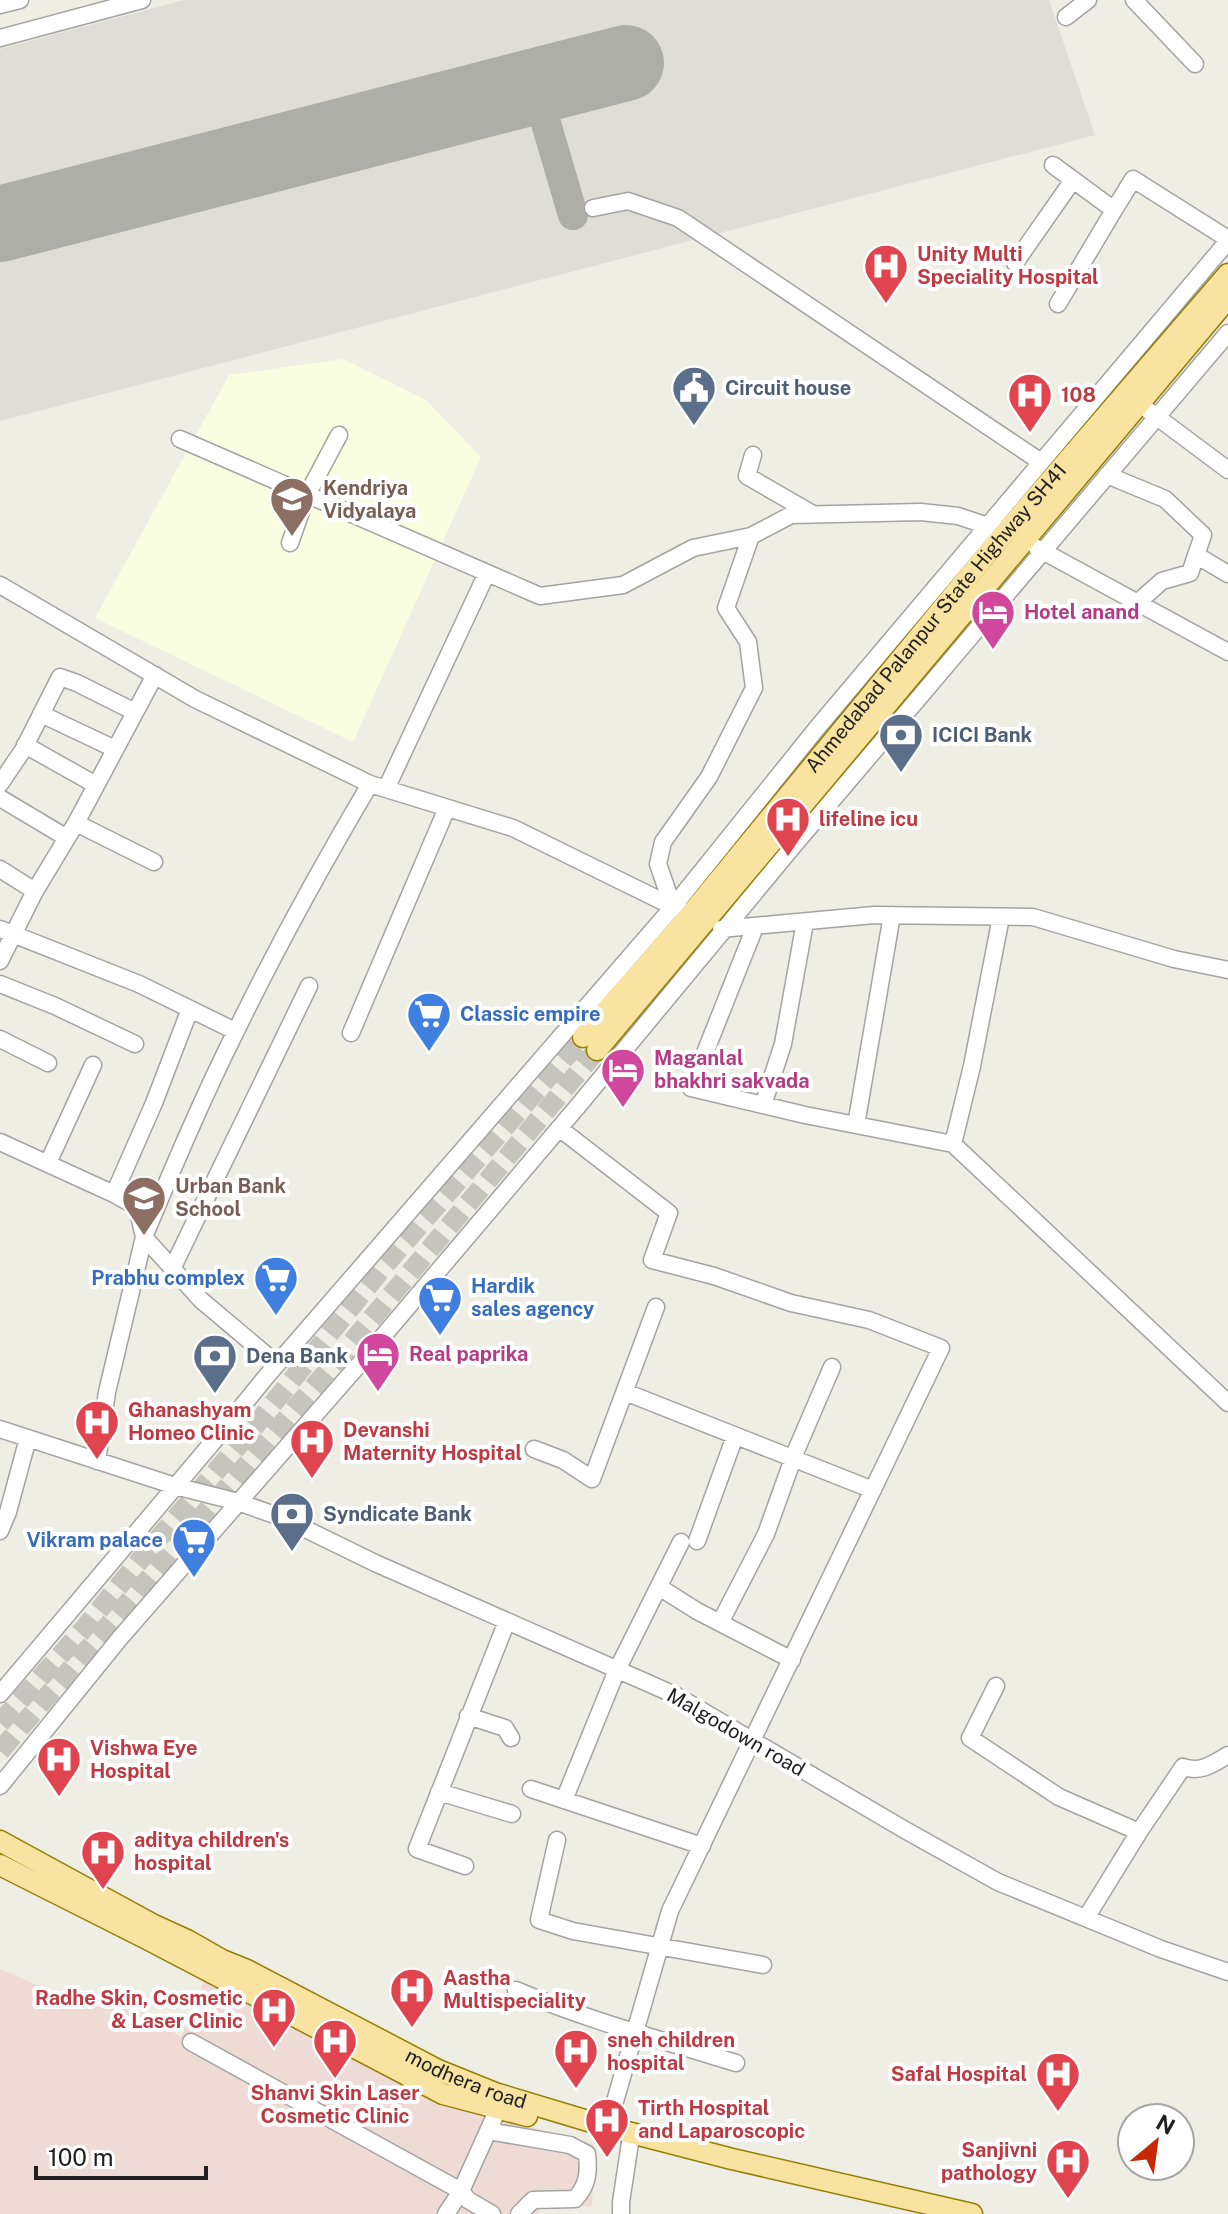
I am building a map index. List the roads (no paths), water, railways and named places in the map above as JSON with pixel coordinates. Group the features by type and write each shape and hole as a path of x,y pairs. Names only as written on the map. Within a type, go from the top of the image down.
{"main road":[{"name":"Ahmedabad Palanpur State Highway SH41","path":"591,1034 698,918 1006,534 1228,274"},
{"name":"Ahmedabad Palanpur State Highway SH41","path":"1006,534 1139,404 1228,298"},
{"name":"modhera road","path":"0,1841 150,1932 187,1940 438,2070 495,2093 607,2131 972,2214"},
{"path":"0,1865 150,1932 443,2094 498,2109 607,2131 630,2143 744,2172 931,2214"}],"street":[{"path":"0,5 20,0"},
{"path":"0,38 140,0"},
{"path":"1066,17 1088,0"},
{"path":"1134,0 1195,64"},
{"path":"1053,165 1114,210"},
{"path":"1006,534 1041,462 1228,240 1133,179 1058,304"},
{"path":"1015,263 1073,180"},
{"path":"593,208 628,201 678,218 1041,462"},
{"path":"0,1786 120,1638 347,1379 617,1059 698,918 1043,551 1228,333"},
{"path":"1091,402 1108,415"},
{"path":"1139,404 1228,470"},
{"path":"290,543 307,495 339,435"},
{"path":"180,439 540,596 623,585 693,548 751,536 791,515 921,512 958,516 1006,534 1228,652"},
{"path":"753,455 747,476 812,514"},
{"path":"1107,475 1165,499 1203,535 1190,573 1162,581 1137,603"},
{"path":"698,918 658,864 663,842 709,777 754,688 748,642 726,608 751,536"},
{"path":"1196,555 1228,574"},
{"path":"97,1461 107,1392 144,1237 185,1140 235,1031 317,876 378,787 487,573"},
{"path":"0,585 195,699 378,787 513,828 698,918 755,927 874,915 1033,917 1174,959 1228,970"},
{"path":"0,961 7,932 72,830 155,675"},
{"path":"0,784 25,745 60,677 135,712"},
{"path":"41,714 115,749"},
{"path":"25,745 96,785"},
{"path":"0,798 154,862"},
{"path":"351,1033 447,808"},
{"path":"0,869 35,891"},
{"path":"856,1125 892,915"},
{"path":"953,1144 972,1066 1001,917"},
{"path":"763,1105 783,1044 805,922"},
{"path":"755,927 691,1088 953,1144 1228,1403"},
{"path":"7,932 139,984 235,1031"},
{"path":"0,984 135,1044"},
{"path":"172,1269 309,986"},
{"path":"114,1194 154,1103 190,1009"},
{"path":"0,1694 277,1364 591,1034 617,1059"},
{"path":"0,1039 48,1063"},
{"path":"48,1163 93,1065"},
{"path":"559,1128 669,1213 652,1260 714,1276 791,1303 869,1320 941,1348 670,1911 607,2131"},
{"path":"0,1142 137,1207 144,1237 172,1269 201,1300 277,1364"},
{"path":"534,1449 563,1460 592,1479 656,1307"},
{"path":"720,1623 766,1534 793,1458 832,1367"},
{"path":"625,1392 873,1490"},
{"path":"0,1429 175,1486"},
{"path":"564,1800 617,1670 659,1587 689,1541 735,1436"},
{"path":"0,1531 28,1438"},
{"name":"Malgodown road","path":"175,1486 238,1502 283,1518 375,1563 675,1695 998,1882 1161,1949 1228,1972"},
{"path":"659,1587 697,1611 792,1660"},
{"path":"465,1866 417,1849 507,1621"},
{"path":"996,1686 970,1738 1059,1797 1139,1832"},
{"path":"468,1716 505,1728 511,1738"},
{"path":"1086,1918 1183,1767 1192,1770 1205,1768 1228,1755"},
{"path":"531,1789 702,1846"},
{"path":"439,1792 512,1814"},
{"path":"557,1840 539,1920 573,1931 763,1965"},
{"path":"516,1990 549,2004 736,2063"},
{"path":"191,2042 461,2191 468,2200 492,2214"},
{"path":"446,2214 461,2191 498,2109"},
{"path":"488,2131 570,2145 587,2154 589,2170 584,2190 575,2199 533,2200 519,2214"},
{"path":"621,2214 630,2143"}],"tunnel":[{"path":"0,1723 250,1432 385,1265 583,1037"},
{"path":"0,1751 336,1361 597,1050"}],"place":[{"name":"Unity Multi Speciality Hospital","path":"886,305"},
{"name":"Circuit house","path":"694,427"},
{"name":"108","path":"1030,434"},
{"name":"Kendriya Vidyalaya","path":"292,538"},
{"name":"Hotel anand","path":"993,651"},
{"name":"ICICI Bank","path":"901,774"},
{"name":"lifeline icu","path":"788,858"},
{"name":"Classic empire","path":"429,1053"},
{"name":"Maganlal bhakhri sakvada","path":"623,1109"},
{"name":"Urban Bank School","path":"144,1237"},
{"name":"Prabhu complex","path":"276,1317"},
{"name":"Hardik sales agency","path":"440,1337"},
{"name":"Real paprika","path":"378,1393"},
{"name":"Dena Bank","path":"215,1395"},
{"name":"Ghanashyam Homeo Clinic","path":"97,1461"},
{"name":"Devanshi Maternity Hospital","path":"312,1480"},
{"name":"Syndicate Bank","path":"292,1553"},
{"name":"Vikram palace","path":"194,1579"},
{"name":"Vishwa Eye Hospital","path":"59,1798"},
{"name":"aditya children's hospital","path":"103,1891"},
{"name":"Aastha Multispeciality","path":"412,2029"},
{"name":"Radhe Skin, Cosmetic & Laser Clinic","path":"274,2049"},
{"name":"Shanvi Skin Laser Cosmetic Clinic","path":"335,2080"},
{"name":"sneh children hospital","path":"576,2090"},
{"name":"Safal Hospital","path":"1058,2113"},
{"name":"Tirth Hospital and Laparoscopic","path":"607,2159"},
{"name":"Sanjivni pathology","path":"1068,2200"}]}
